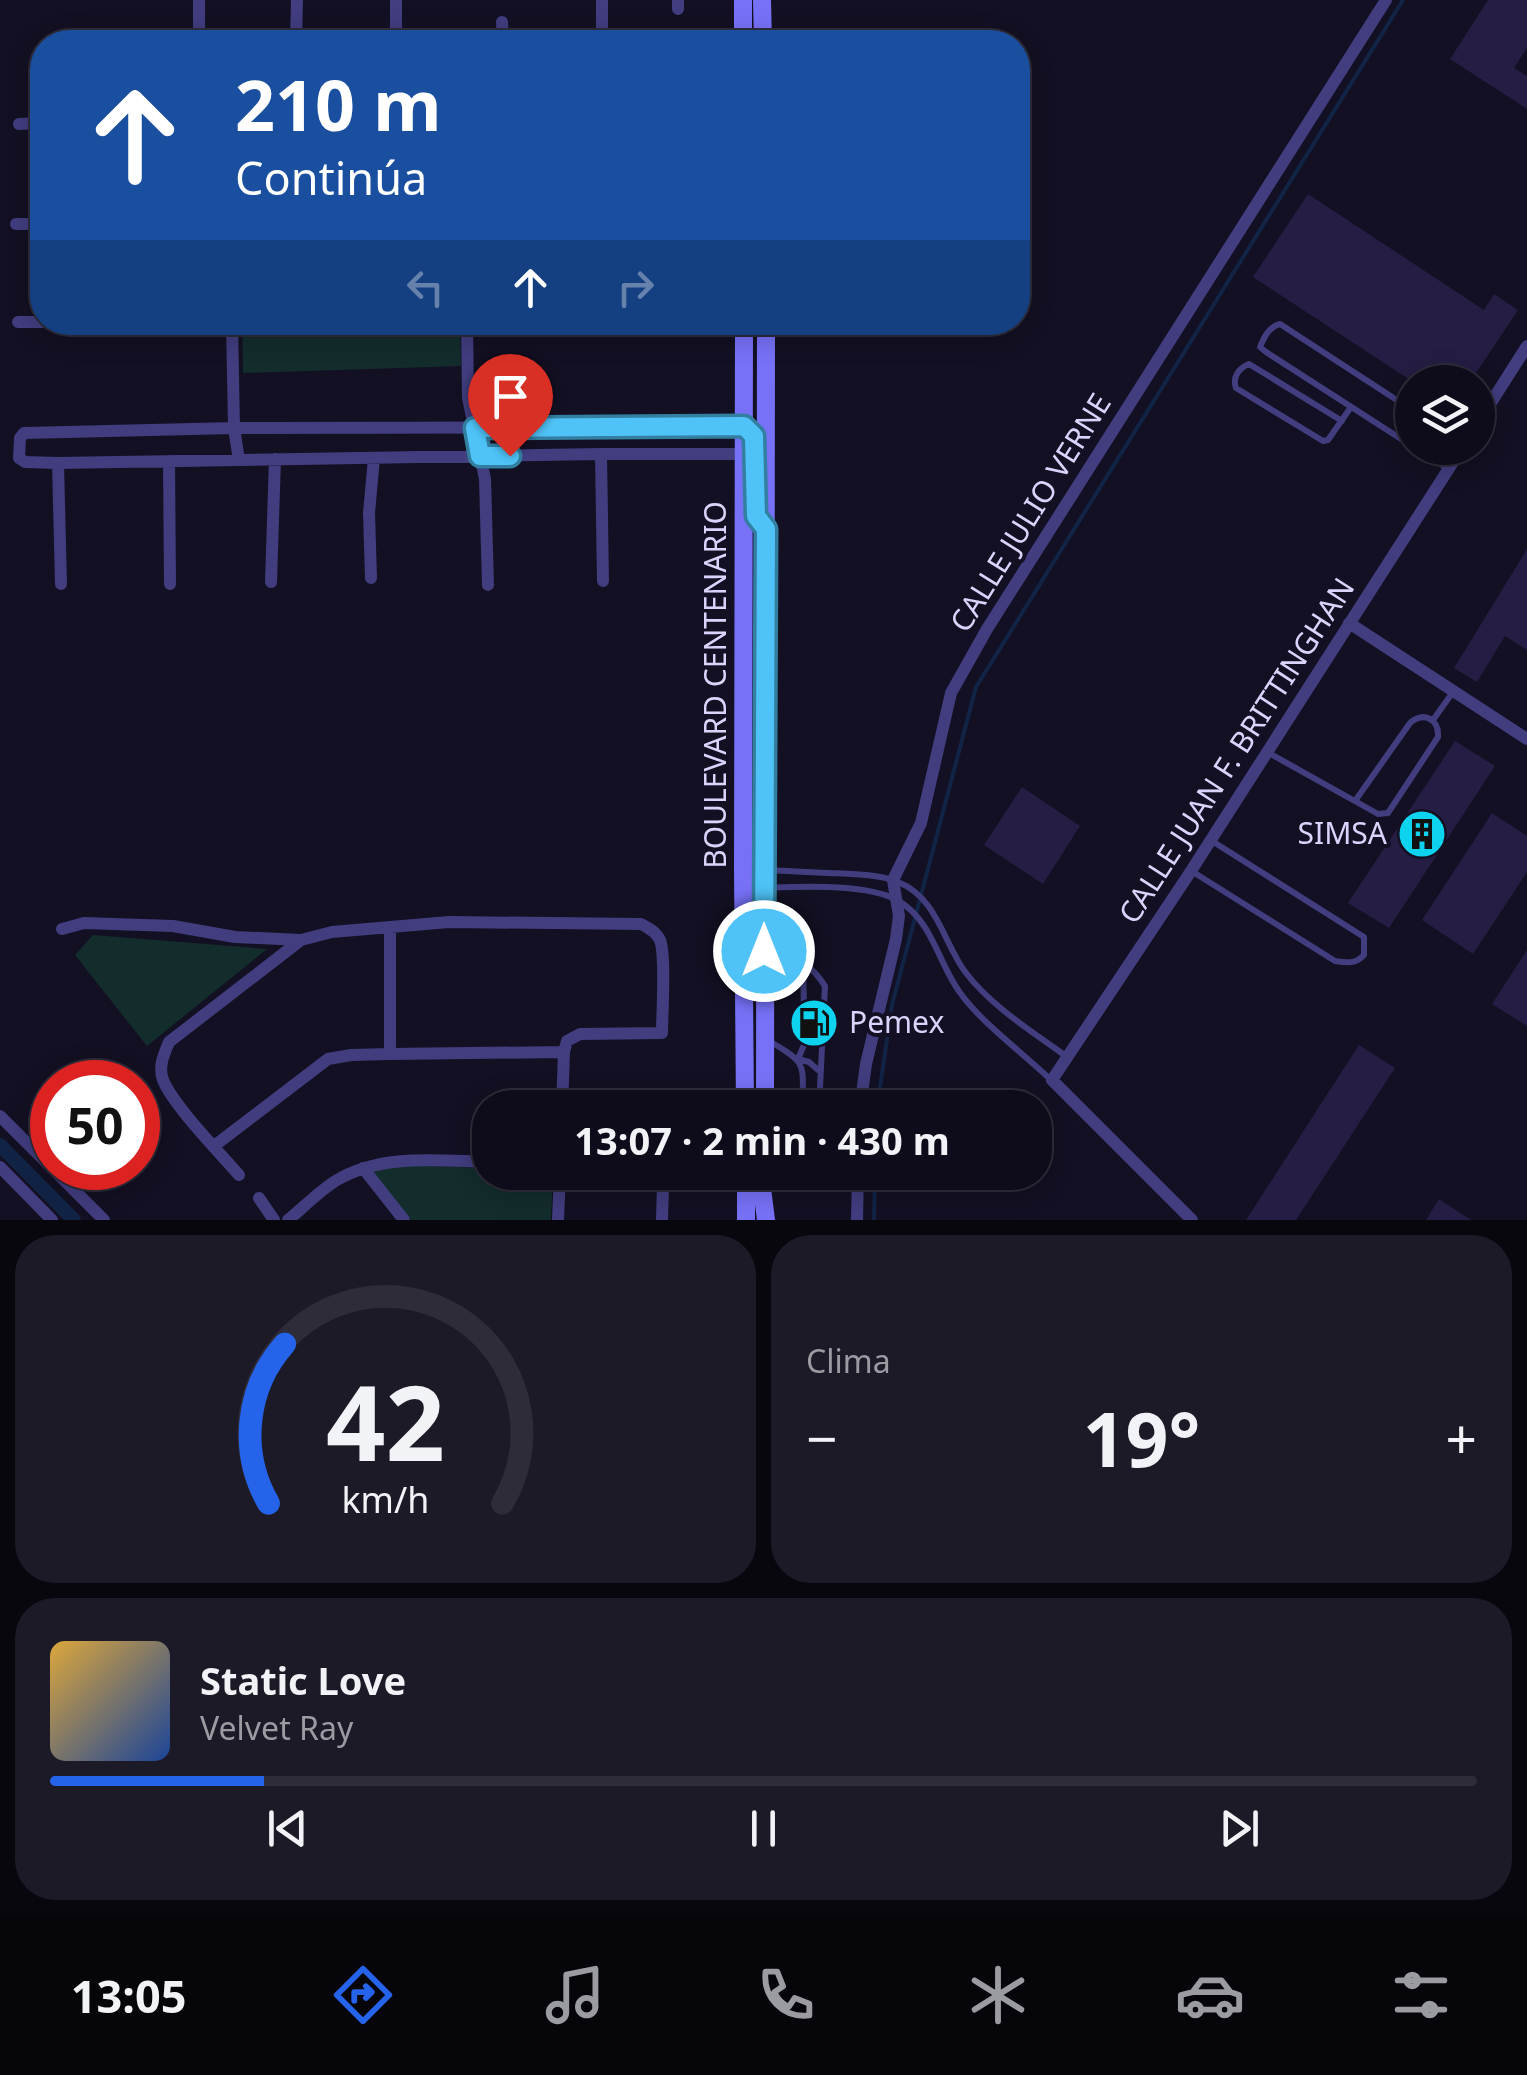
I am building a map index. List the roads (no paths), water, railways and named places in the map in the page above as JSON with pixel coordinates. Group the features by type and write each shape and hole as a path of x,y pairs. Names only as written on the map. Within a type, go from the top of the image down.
{"main road":[{"path":"743,0 743,30"},
{"path":"762,0 763,30"},
{"name":"BOULEVARD CENTENARIO","path":"744,335 743,878 748,1090"},
{"name":"BOULEVARD CENTENARIO","path":"765,1090 766,335"},
{"path":"744,426 755,440 756,516 766,529"},
{"path":"744,594 766,594"},
{"path":"746,1190 746,1220"},
{"path":"766,1220 767,1190"}],"street":[{"path":"199,30 200,0"},
{"path":"296,0 296,30"},
{"path":"396,0 396,30"},
{"path":"602,0 602,30"},
{"name":"CALLE JULIO VERNE","path":"894,880 921,822 944,718 961,673 1386,0"},
{"path":"502,22 502,30"},
{"path":"19,124 30,124"},
{"path":"16,224 30,224"},
{"path":"18,322 30,322"},
{"path":"232,335 234,428 239,460"},
{"path":"467,335 468,398 486,479 488,586"},
{"path":"1495,396 1527,346"},
{"path":"744,426 24,432 19,458 58,462 745,454"},
{"path":"602,454 603,581"},
{"path":"371,578 369,513 374,458"},
{"path":"271,582 275,459"},
{"path":"168,461 170,584"},
{"path":"58,462 61,584"},
{"name":"CALLE JUAN F. BRITTINGHAN","path":"1052,1080 1192,871 1450,465"},
{"path":"1348,623 1527,739"},
{"path":"862,1090 902,904 894,880"},
{"path":"62,930 84,923 174,926 236,937 302,940 332,932 449,922 641,924 652,929 660,939 662,953 662,1034 580,1034 568,1042 564,1052 562,1090"},
{"path":"390,927 390,1054"},
{"path":"238,1175 174,1098 162,1078 161,1059 169,1042 302,940"},
{"path":"214,1146 328,1059 351,1055 564,1052"},
{"path":"1052,1080 1192,1220"},
{"path":"0,1116 104,1220"},
{"path":"288,1220 335,1181 363,1168 387,1161 472,1162"},
{"path":"0,1168 52,1220"},
{"path":"363,1168 404,1220"},
{"path":"558,1220 559,1190"},
{"path":"662,1220 663,1190"},
{"path":"857,1220 858,1190"},
{"path":"259,1198 274,1220"}],"lane":[{"path":"1395,399 1285,326 1273,326 1263,338 1260,347 1395,435"},
{"path":"1342,421 1249,364 1235,377 1236,388 1323,441 1334,436 1351,407"},
{"path":"1444,465 1448,468"},
{"path":"1434,720 1453,691"},
{"path":"1268,752 1354,801 1378,814 1388,813 1438,738 1434,720 1424,716 1410,722 1354,801"},
{"path":"1192,871 1336,961 1347,963 1364,955 1364,937 1211,840"},
{"path":"743,878 855,874 894,880 930,908 957,960 979,987 1068,1058"},
{"path":"743,878 875,892 902,904 928,931 962,996 1052,1080"},
{"path":"764,951 802,962 815,970 825,986 819,1090"},
{"path":"802,962 804,1009 812,1026"},
{"path":"803,1090 798,1059 826,994"},
{"path":"764,1038 810,1062 819,1072"}],"waterway":[{"path":"880,1090 892,1005 976,687 1403,0"},
{"path":"0,1145 74,1220"},
{"path":"874,1220 875,1190"}],"place":[{"name":"SIMSA","path":"1422,834"},
{"name":"Pemex","path":"814,1023"}]}
